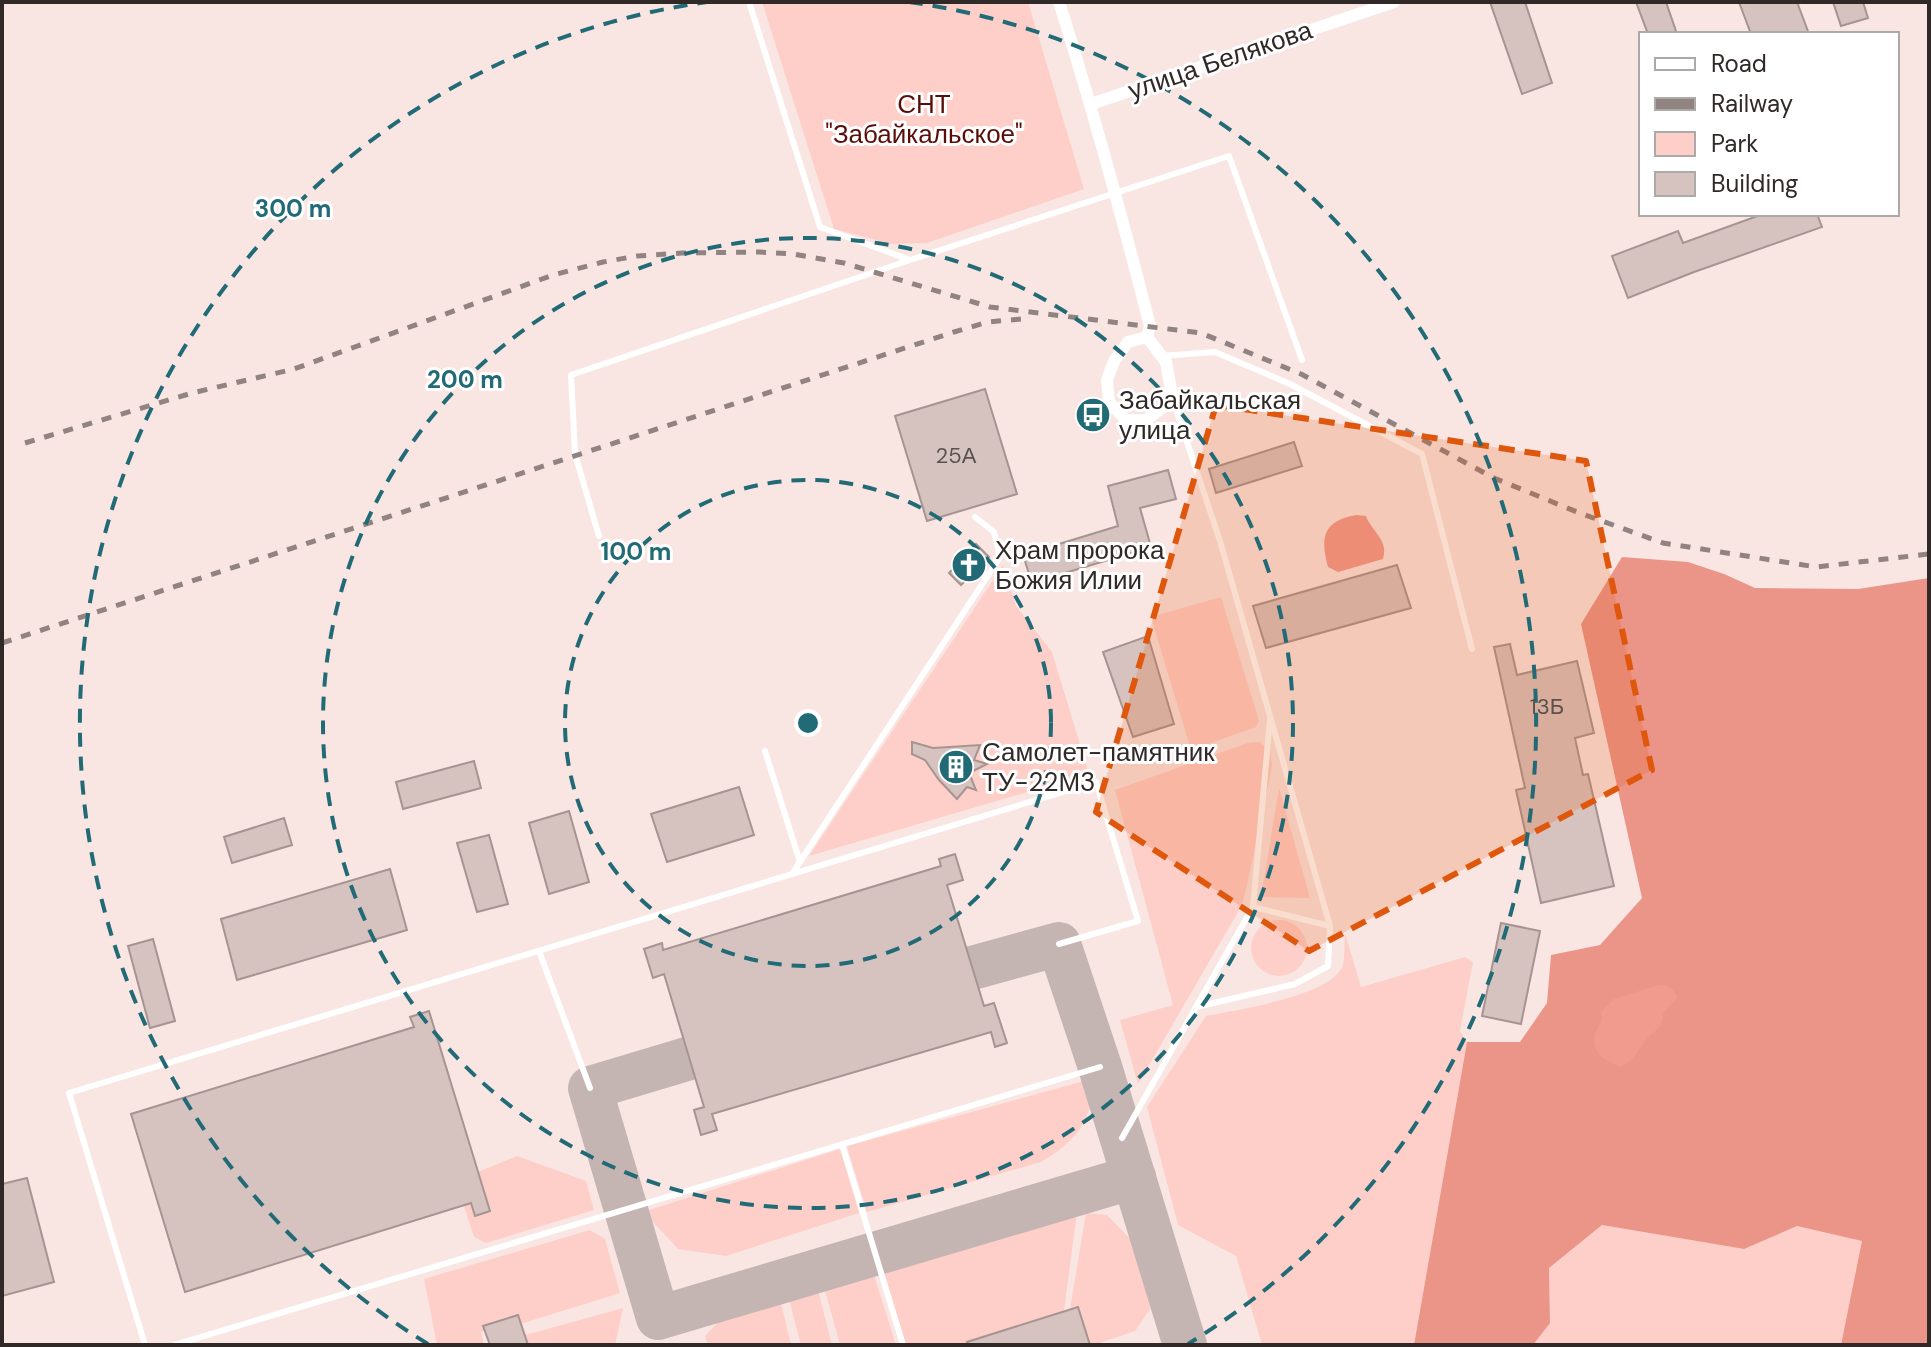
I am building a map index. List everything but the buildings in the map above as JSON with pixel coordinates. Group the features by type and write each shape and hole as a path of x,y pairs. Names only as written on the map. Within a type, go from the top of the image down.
{"street":[{"path":"1059,2 1091,104 1150,326 1147,337"},
{"name":"улица Белякова","path":"1091,104 1394,2"},
{"path":"1147,337 1166,362 1173,400 1146,420 1126,420 1109,402 1107,380 1114,361 1128,342 1147,337"}],"lane":[{"path":"749,2 820,227 910,260"},
{"path":"599,536 575,454 571,375 1229,156 1302,360"},
{"path":"1161,356 1215,352 1290,384 1422,454 1472,649"},
{"path":"1173,400 1220,541 1330,926 1328,966 1295,984 1196,1007"},
{"path":"792,874 1000,557 994,532 975,517"},
{"path":"1122,1138 1253,907 1270,713"},
{"path":"765,751 800,862"},
{"path":"145,1345 69,1093 1096,782 1138,921 1059,944"},
{"path":"1253,907 1330,926"},
{"path":"539,951 590,1088"},
{"path":"174,1345 1100,1067"},
{"path":"842,1144 903,1345"}],"highlighted area":[{"path":"1216,405 1586,461 1652,770 1309,951 1096,812"}],"green space":[{"name":"СНТ \"Забайкальское\"","path":"762,2 1028,2 1084,189 927,243 891,244 834,229"},
{"path":"1003,565 1016,606 1052,652 1089,774 809,856"},
{"path":"1221,597 1259,721 1256,727 1191,750 1151,617"},
{"path":"1259,742 1270,750 1272,766 1241,907 1138,1084 1120,1020 1173,1005 1115,790 1248,743"},
{"path":"1279,788 1310,898 1261,897"},
{"path":"1279,920 1299,928 1307,948 1299,968 1279,976 1259,968 1251,948 1259,928"},
{"path":"1345,933 1361,987 1465,957 1473,962 1460,1031 1467,1042 1414,1345 1262,1345 1236,1256 1178,1225 1147,1107 1206,1016 1282,1000 1321,985 1335,976 1343,965"},
{"path":"1088,1080 1091,1102 1083,1123 1065,1145 1041,1162 867,1212 847,1146"},
{"path":"840,1149 859,1213 726,1256 678,1249 646,1211"},
{"path":"517,1156 586,1181 594,1210 486,1243 474,1237 464,1206 471,1203 475,1216 490,1211 478,1172"},
{"path":"1061,1208 1077,1212 1064,1311 959,1345 906,1345 883,1274 889,1266 888,1257"},
{"path":"1086,1213 1107,1215 1139,1248 1154,1303 1135,1331 1094,1345 1090,1345 1078,1307 1070,1309"},
{"path":"1602,1225 1744,1249 1797,1226 1863,1241 1841,1345 1533,1345 1550,1323 1549,1268"},
{"path":"590,1230 605,1239 620,1293 517,1325 514,1320 481,1332 484,1345 437,1345 424,1279"},
{"path":"864,1264 867,1271 874,1275 896,1345 840,1345 821,1276"},
{"path":"815,1279 832,1345 801,1345 786,1288"},
{"path":"778,1290 791,1345 708,1345 705,1336 737,1302"},
{"path":"623,1308 615,1345 521,1345 518,1337"}],"shaded area":[{"path":"1356,515 1366,516 1379,536 1384,547 1383,559 1338,572 1328,567 1324,547 1327,532 1337,521"},
{"path":"1622,557 1688,562 1755,588 1858,589 1929,578 1929,1345 1841,1345 1862,1241 1797,1226 1744,1249 1602,1225 1549,1268 1550,1323 1533,1345 1414,1345 1467,1042 1520,1042 1547,1003 1551,955 1600,945 1642,898 1581,624"},
{"path":"1659,985 1671,988 1677,998 1664,1012 1660,1027 1649,1036 1631,1061 1620,1067 1599,1054 1594,1038 1601,1012 1614,999"}],"taxiway":[{"path":"972,968 1059,944 1185,1345"},
{"path":"690,1058 590,1088 658,1318 1134,1177"}],"railway":[{"path":"25,443 192,393 294,369 553,275 637,256 759,252 844,263 990,307 1201,333 1301,374 1494,478 1663,543 1816,567 1929,554"},
{"path":"2,643 954,332 988,322 1021,319"}],"place":[{"name":"Забайкальская улица","path":"1093,415"},
{"name":"Храм пророка Божия Илии","path":"969,565"},
{"name":"Самолет-памятник ТУ-22М3","path":"956,767"}]}
